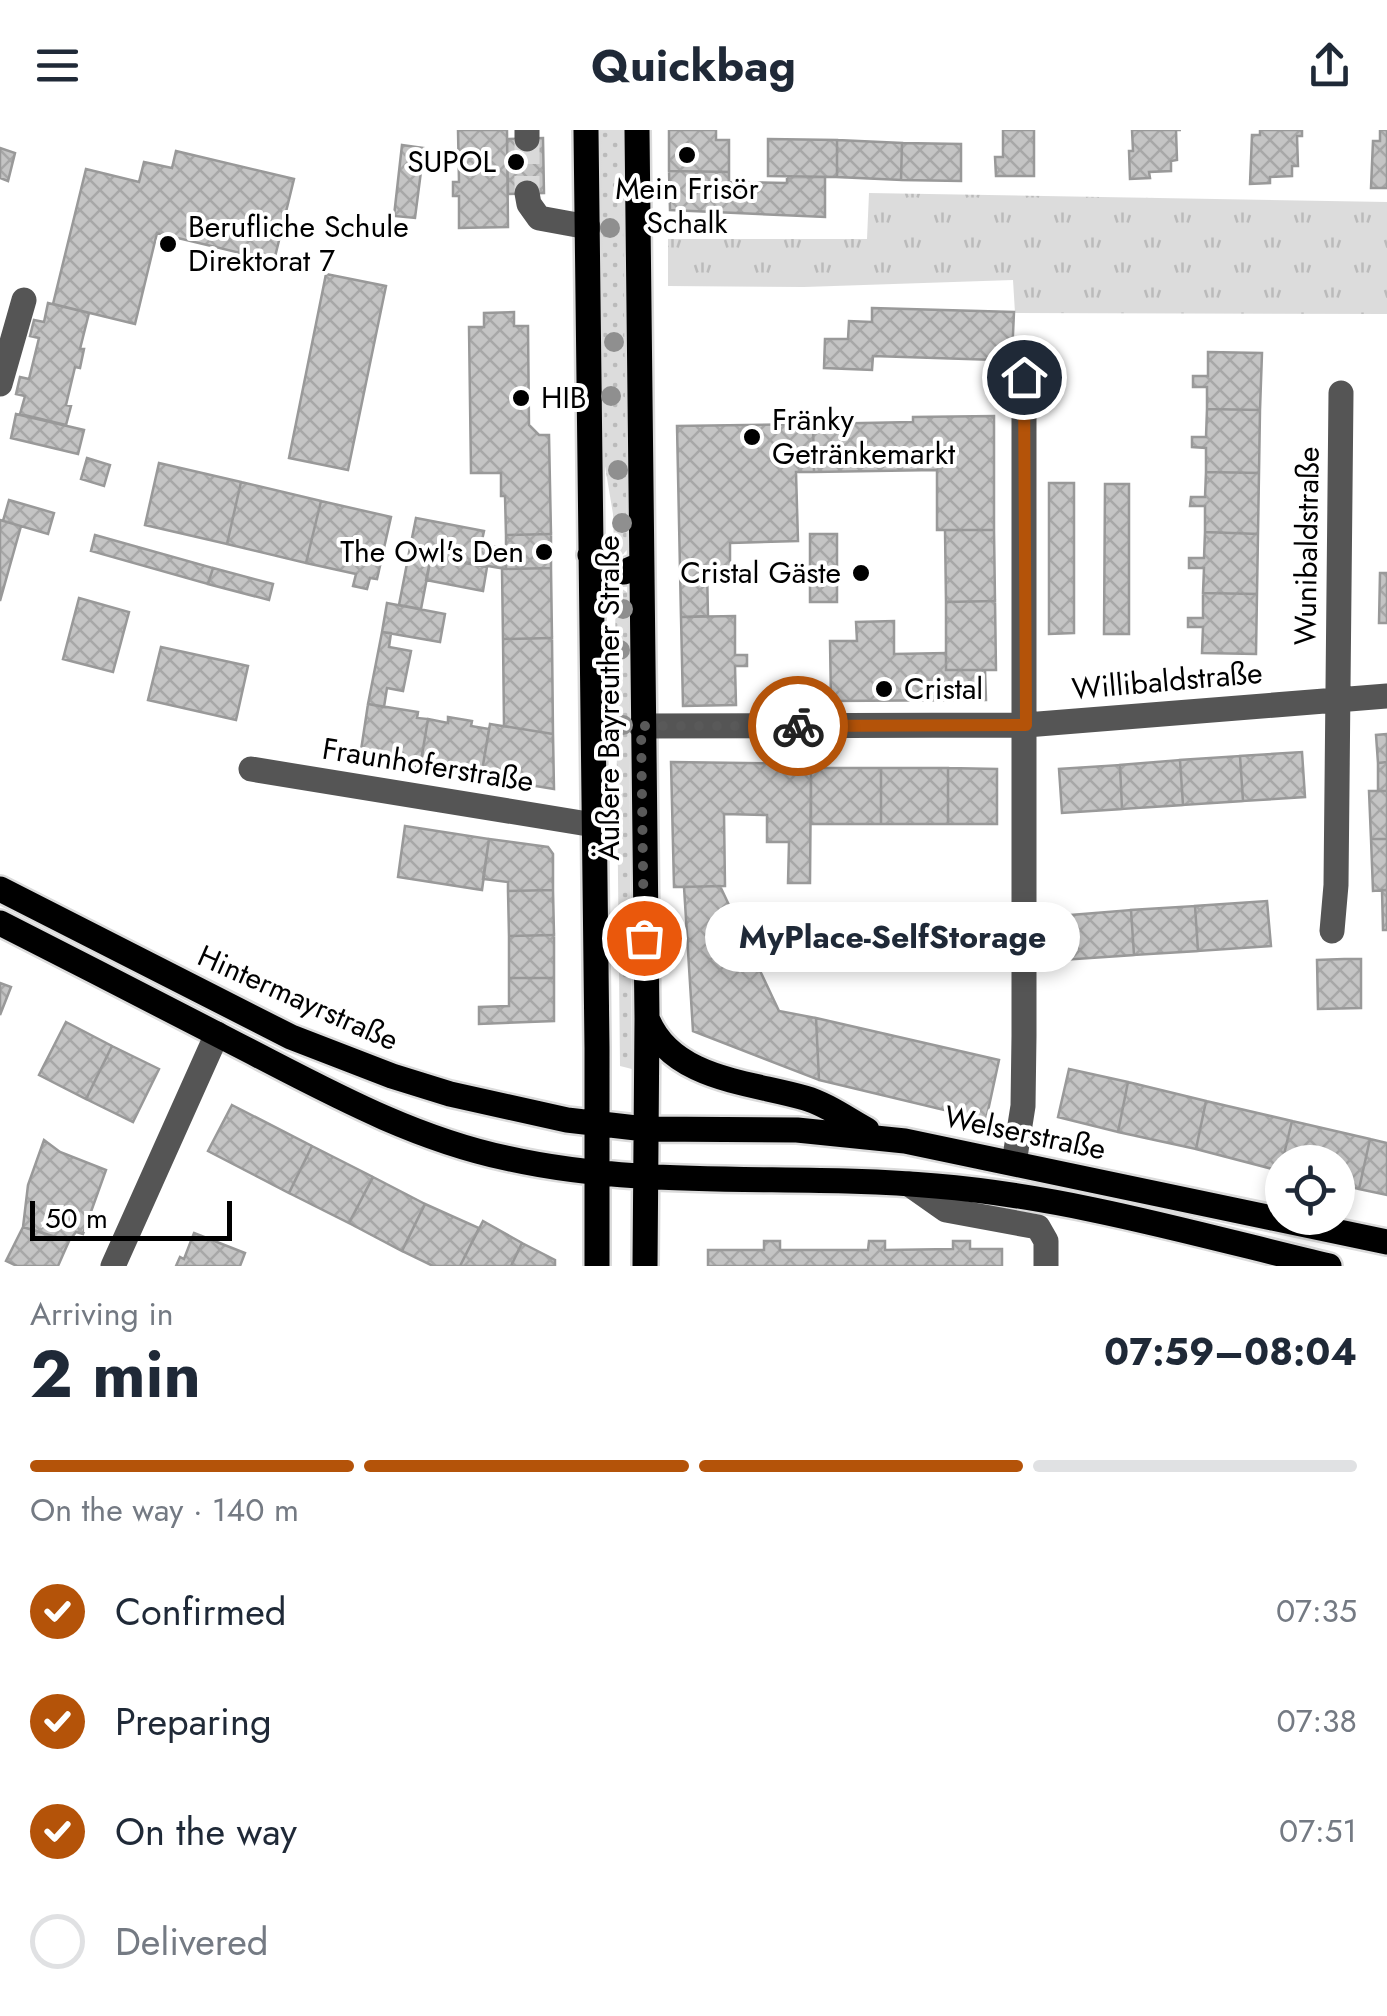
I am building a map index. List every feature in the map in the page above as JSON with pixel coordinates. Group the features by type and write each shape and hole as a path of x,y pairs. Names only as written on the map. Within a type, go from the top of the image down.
{"main road":[{"name":"Äußere Bayreuther Straße","path":"586,130 597,1266"},
{"name":"Äußere Bayreuther Straße","path":"637,130 645,1266"},
{"path":"590,555 609,572 624,572 640,565"},
{"name":"Hintermayrstraße","path":"0,889 322,1050 450,1094 598,1124 644,1129"},
{"name":"Hintermayrstraße","path":"0,923 365,1111 446,1142 538,1165 596,1173"},
{"path":"646,1018 666,1049 693,1066 718,1076 810,1098 880,1137"},
{"name":"Welserstraße","path":"644,1129 797,1130 880,1137 1387,1242"},
{"name":"Welserstraße","path":"596,1173 644,1178 909,1184 999,1194 1079,1207 1328,1266"}],"street":[{"path":"528,194 529,204 540,218 588,227"},
{"path":"0,384 24,300"},
{"path":"1014,1163 1023,1088 1024,377"},
{"name":"Wunibaldstraße","path":"1337,700 1341,392"},
{"name":"Willibaldstraße","path":"641,726 1026,725 1387,696"},
{"path":"1332,930 1336,885 1337,700"},
{"name":"Fraunhoferstraße","path":"252,769 594,824"},
{"path":"112,1266 217,1034"},
{"path":"909,1184 946,1210 1038,1227 1046,1241 1046,1266"}],"green space":[{"path":"599,130 623,130 627,550 621,556 614,550 613,514 602,448"},
{"path":"869,193 1387,202 1387,314 1015,313 1013,280 804,287 668,286 668,239 867,239"},
{"path":"621,588 628,593 632,1069 620,1066 615,593"}],"building":[{"path":"458,130 507,130 508,227 459,228 459,196 453,196 453,182 459,182"},
{"path":"669,130 716,130 716,140 729,140 729,172 669,171"},
{"path":"1003,130 1034,130 1034,176 996,176 995,157 1003,157"},
{"path":"1132,130 1176,130 1177,160 1171,161 1171,171 1149,172 1150,178 1130,179"},
{"path":"1260,130 1302,130 1302,136 1297,136 1298,166 1292,166 1292,176 1270,177 1270,183 1250,184 1252,135 1260,135"},
{"path":"1380,130 1387,130 1387,188 1371,188 1373,141 1380,141"},
{"path":"543,138 544,193 508,194 507,139"},
{"path":"768,139 837,140 837,177 768,176"},
{"path":"837,140 902,143 901,180 837,177"},
{"path":"902,143 961,144 961,181 901,180"},
{"path":"402,145 424,148 415,218 394,216"},
{"path":"0,148 15,153 8,181 0,178"},
{"path":"176,151 294,179 274,261 157,233 135,324 53,304 86,169 139,182 144,162 172,168"},
{"path":"669,171 729,172 729,182 787,183 787,177 825,177 825,217 670,210"},
{"path":"326,274 386,286 348,470 289,458"},
{"path":"48,303 89,313 80,349 84,349 80,368 75,367 66,405 71,406 66,425 20,414 25,396 16,394 20,377 29,379 39,338 30,336 34,320 44,322"},
{"path":"872,308 1014,312 1012,356 996,355 996,360 873,356 872,370 824,368 825,339 848,339 849,321 872,322"},
{"path":"514,312 514,326 528,326 529,425 539,435 549,435 551,534 506,535 501,473 471,473 469,327 484,327 484,313"},
{"path":"1208,352 1262,353 1260,410 1207,409 1207,387 1193,387 1193,376 1208,376"},
{"path":"1207,409 1260,410 1259,473 1206,472 1206,448 1192,447 1192,437 1206,437"},
{"path":"16,414 84,430 78,454 11,438"},
{"path":"994,416 994,530 937,530 937,470 814,472 813,424"},
{"path":"813,424 814,472 796,472 798,541 730,543 730,567 707,568 708,616 681,617 677,426"},
{"path":"87,458 110,465 104,486 81,479"},
{"path":"159,463 241,482 227,544 145,525"},
{"path":"1206,472 1259,473 1258,534 1205,532 1205,506 1190,506 1191,497 1205,497"},
{"path":"241,482 321,501 306,563 227,544"},
{"path":"1049,483 1074,483 1074,633 1049,634"},
{"path":"1105,484 1129,484 1129,634 1104,634"},
{"path":"9,500 54,513 48,534 3,521"},
{"path":"321,501 391,517 377,579 370,578 367,589 353,586 356,574 306,563"},
{"path":"416,518 484,531 481,545 506,548 506,569 409,553"},
{"path":"0,520 21,526 0,601"},
{"path":"945,530 994,530 995,601 946,602"},
{"path":"1205,532 1258,534 1257,594 1203,593 1204,568 1189,568 1189,558 1204,558"},
{"path":"551,534 551,568 506,569 506,535"},
{"path":"810,534 837,534 837,602 810,602"},
{"path":"95,535 213,568 208,584 91,551"},
{"path":"409,553 431,557 421,609 399,605"},
{"path":"431,557 487,567 483,591 426,580"},
{"path":"213,568 273,584 269,600 208,584"},
{"path":"551,568 552,638 503,639 502,569"},
{"path":"1380,573 1387,573 1387,623 1379,623"},
{"path":"1203,593 1257,594 1256,654 1202,653 1203,627 1188,627 1188,618 1203,618"},
{"path":"79,598 129,612 113,672 63,659"},
{"path":"995,601 996,670 946,670 946,602"},
{"path":"387,603 445,614 440,642 382,632"},
{"path":"735,616 735,655 747,655 747,666 735,666 736,705 683,706 681,617"},
{"path":"894,621 894,654 946,653 946,670 985,670 986,700 831,701 830,641 857,641 856,622"},
{"path":"382,632 391,633 389,647 411,651 403,691 387,688 384,707 368,704"},
{"path":"552,638 553,734 504,726 503,639"},
{"path":"161,647 248,666 236,720 148,700"},
{"path":"794,689 812,689 812,703 795,704"},
{"path":"368,704 418,712 417,718 428,719 420,767 360,757"},
{"path":"448,717 489,729 481,777 420,767 428,719 448,723"},
{"path":"490,724 553,734 554,789 481,777"},
{"path":"1387,734 1387,762 1378,763 1376,735"},
{"path":"1302,752 1305,797 1243,801 1240,756"},
{"path":"1240,756 1243,801 1183,805 1180,760"},
{"path":"1180,760 1183,805 1122,809 1120,765"},
{"path":"671,762 811,764 810,883 788,883 789,842 767,842 767,815 724,814 725,886 674,887"},
{"path":"1387,762 1387,791 1378,791 1378,763"},
{"path":"1120,765 1122,809 1062,813 1059,769"},
{"path":"811,768 881,768 881,824 811,824"},
{"path":"881,768 948,768 948,824 881,824"},
{"path":"948,768 997,769 997,824 948,824"},
{"path":"1369,791 1387,791 1387,839 1371,839"},
{"path":"405,826 489,839 482,890 398,877"},
{"path":"489,839 548,847 553,854 553,890 508,891 508,882 483,879"},
{"path":"1371,839 1387,839 1387,890 1373,891"},
{"path":"720,886 779,1011 816,1018 819,1080 693,1031 684,887"},
{"path":"553,890 554,935 509,936 508,891"},
{"path":"1382,890 1387,890 1387,930 1383,930"},
{"path":"1267,901 1271,946 1198,951 1195,906"},
{"path":"1195,906 1198,951 1134,955 1131,910"},
{"path":"1131,910 1134,955 1062,960 1059,916"},
{"path":"554,935 554,978 509,978 509,936"},
{"path":"1361,959 1361,1008 1318,1009 1317,960"},
{"path":"509,978 554,978 554,1021 479,1024 479,1007 509,1006"},
{"path":"0,983 11,987 0,1015"},
{"path":"816,1018 999,1060 986,1120 819,1080"},
{"path":"66,1022 112,1046 86,1099 39,1075"},
{"path":"112,1046 159,1069 133,1122 86,1099"},
{"path":"1069,1069 1128,1082 1118,1132 1058,1117"},
{"path":"1128,1082 1206,1101 1196,1149 1118,1132"},
{"path":"1206,1101 1292,1121 1286,1145 1265,1145 1265,1167 1196,1149"},
{"path":"232,1105 312,1146 289,1193 208,1151"},
{"path":"1292,1121 1370,1139 1359,1189 1355,1188 1355,1145 1286,1145"},
{"path":"1370,1139 1387,1143 1387,1195 1359,1189"},
{"path":"44,1140 60,1152 106,1170 83,1234 76,1232 69,1241 23,1227 28,1185"},
{"path":"312,1146 373,1177 349,1223 289,1193"},
{"path":"373,1177 425,1204 402,1251 349,1223"},
{"path":"425,1204 479,1228 460,1266 433,1266 402,1251"},
{"path":"483,1221 522,1243 511,1266 460,1266"},
{"path":"23,1227 69,1241 58,1266 17,1266 6,1261"},
{"path":"194,1233 245,1253 240,1266 176,1266 180,1257 184,1259"},
{"path":"764,1241 780,1241 780,1250 868,1250 869,1241 885,1241 885,1250 953,1249 953,1241 970,1241 970,1249 1002,1249 1002,1266 708,1266 708,1250 764,1250"},
{"path":"522,1243 555,1260 555,1266 511,1266"}],"tunnel":[{"path":"527,139 527,193"}],"way so far":[{"path":"644,938 641,726 798,726"}],"place":[{"name":"Mein Frisör Schalk","path":"687,155"},
{"name":"SUPOL","path":"516,162"},
{"name":"Berufliche Schule Direktorat 7","path":"168,244"},
{"name":"HIB","path":"521,398"},
{"name":"Fränky Getränkemarkt","path":"752,437"},
{"name":"The Owl's Den","path":"544,552"},
{"name":"Cristal Gäste","path":"861,573"},
{"name":"Cristal","path":"884,689"},
{"name":"MyPlace-SelfStorage","path":"644,938"}],"route":[{"path":"798,726 1026,725 1024,377"}]}
